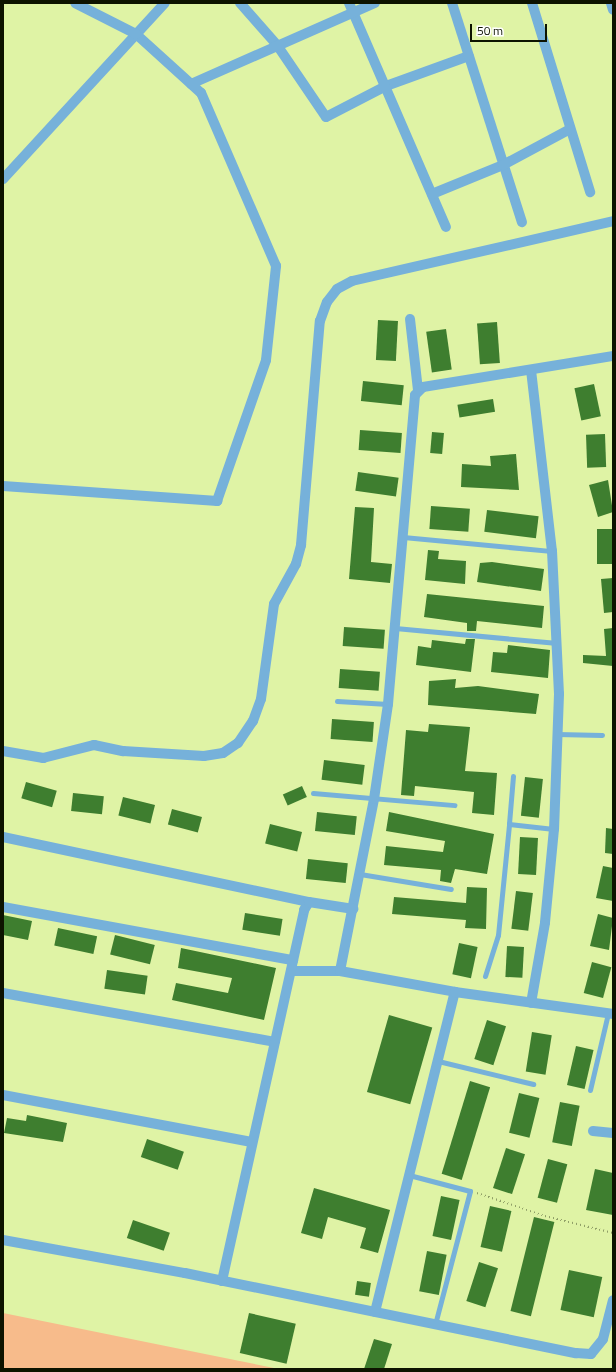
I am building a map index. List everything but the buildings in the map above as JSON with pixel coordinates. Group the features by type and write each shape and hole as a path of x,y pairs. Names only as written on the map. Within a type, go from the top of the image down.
{"street":[{"path":"3,486 217,501 266,360 276,266 201,93 136,34 75,3"},
{"path":"3,179 165,3"},
{"path":"240,3 277,45 326,117 386,86 469,56"},
{"path":"191,84 277,45 352,7 375,3"},
{"path":"452,3 522,222"},
{"path":"532,3 590,192"},
{"path":"611,3 613,10"},
{"path":"352,7 446,227"},
{"path":"432,194 503,165 570,129"},
{"path":"3,751 43,758 94,745 123,751 204,756 223,753 238,743 254,721 261,699 274,604 296,564 301,545 320,321 327,302 337,289 352,281 613,221"},
{"path":"340,971 374,799 388,704 418,390 410,319"},
{"path":"418,390 613,356"},
{"path":"531,370 552,551 557,642 557,734 554,829 545,923 531,1002"},
{"path":"3,837 309,902 353,909"},
{"path":"222,1281 290,971 309,902"},
{"path":"3,907 293,960"},
{"path":"290,971 340,971 455,992 610,1013"},
{"path":"375,1312 455,992"},
{"path":"3,993 274,1042"},
{"path":"3,1095 252,1142"},
{"path":"593,1131 613,1133"},
{"path":"3,1240 222,1281 591,1354 603,1339 613,1300"}],"lane":[{"path":"403,537 552,551"},
{"path":"395,628 557,642"},
{"path":"337,701 388,704"},
{"path":"557,734 602,735"},
{"path":"485,976 498,935 513,776"},
{"path":"313,793 454,805"},
{"path":"509,824 554,829"},
{"path":"360,874 451,889"},
{"path":"590,1090 610,1013"},
{"path":"438,1061 533,1084"},
{"path":"409,1175 470,1191 435,1324"}],"path":[{"path":"470,1191 545,1216 613,1233"}],"shaded area":[{"path":"3,1313 205,1354 279,1369 3,1369"}]}
